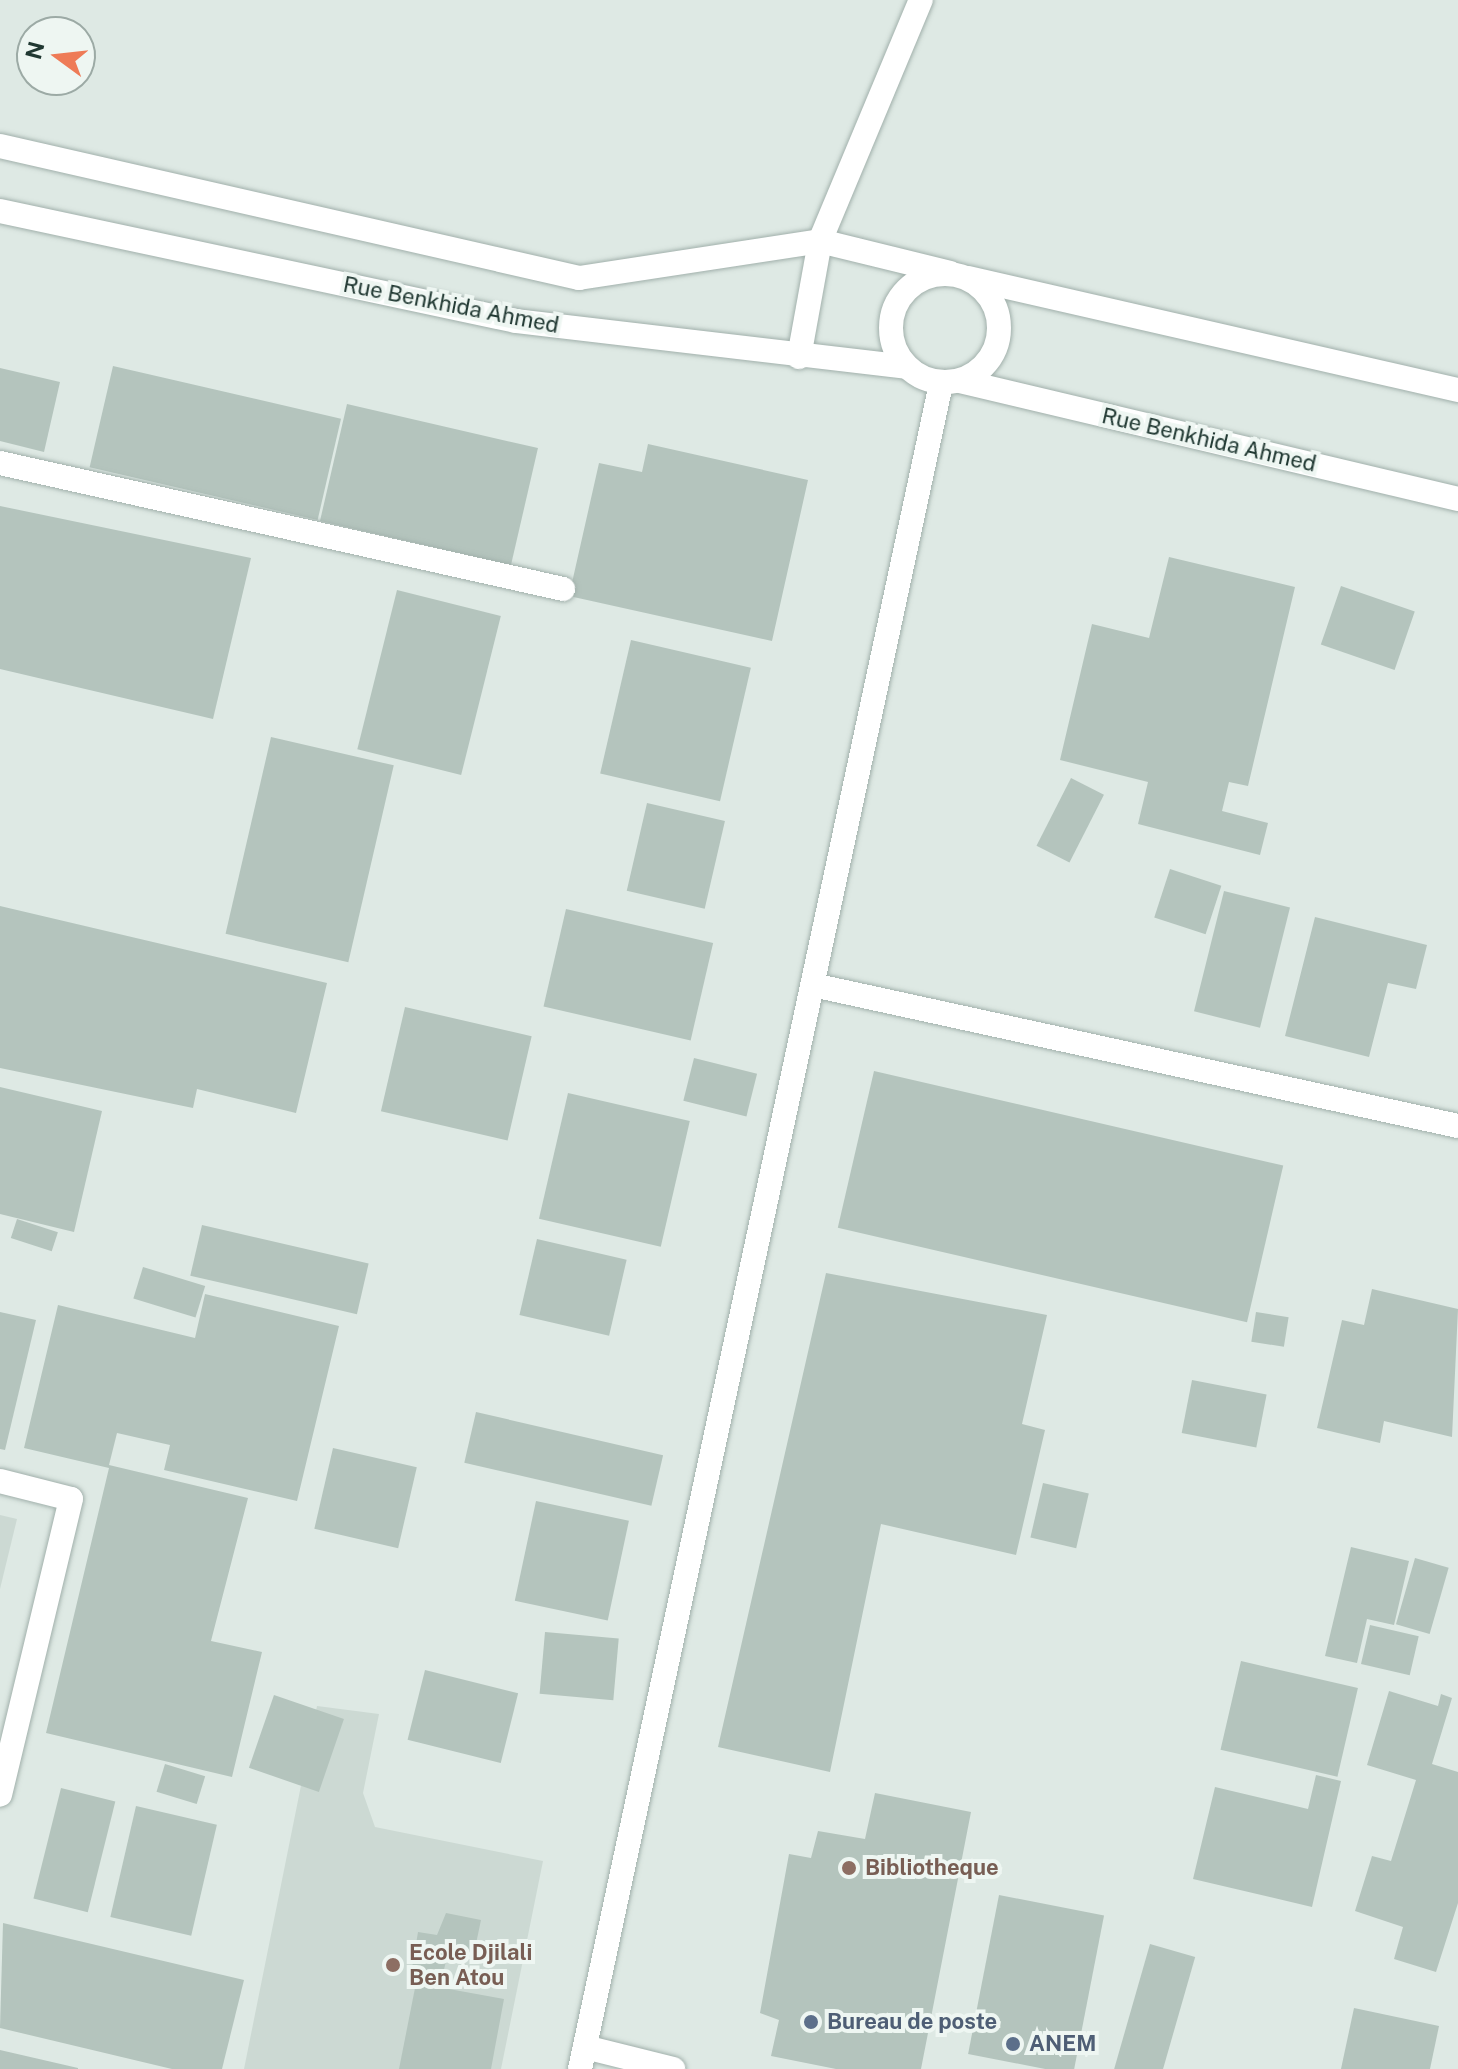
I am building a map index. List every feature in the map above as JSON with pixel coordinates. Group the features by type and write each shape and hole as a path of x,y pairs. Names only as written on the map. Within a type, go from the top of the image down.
{"street":[{"path":"799,357 820,241 921,0"},
{"path":"0,146 579,278 820,241 1458,390"},
{"name":"Rue Benkhida Ahmed","path":"0,211 516,321 799,357 907,367"},
{"path":"673,2069 582,2058 813,985 951,382 991,358 1001,322 995,304 959,275 913,283 896,306 891,333 907,367 951,382"},
{"name":"Rue Benkhida Ahmed","path":"951,382 1458,499"},
{"path":"0,463 563,589"},
{"path":"813,985 1458,1126"},
{"path":"0,1481 71,1499 0,1795"}],"shaded area":[{"path":"0,1515 17,1519 0,1589"},
{"name":"Ecole Djilali Ben Atou","path":"317,1706 379,1714 363,1793 375,1827 543,1861 501,2069 244,2069"}],"building":[{"path":"113,366 341,419 318,520 90,467"},
{"path":"0,368 60,382 44,452 0,441"},
{"path":"347,404 538,448 511,565 320,521"},
{"path":"648,444 808,480 772,641 569,596 599,463 642,472"},
{"path":"0,506 251,558 213,719 0,669"},
{"path":"1169,557 1295,587 1248,786 1229,782 1222,811 1268,823 1260,855 1138,824 1148,782 1060,760 1092,624 1149,638"},
{"path":"1341,586 1415,611 1395,670 1321,645"},
{"path":"397,590 501,616 461,775 357,749"},
{"path":"631,640 751,668 720,801 600,773"},
{"path":"271,737 394,765 348,962 226,934"},
{"path":"1071,778 1104,795 1069,863 1036,846"},
{"path":"647,803 725,821 705,909 627,891"},
{"path":"1170,869 1221,886 1206,934 1154,918"},
{"path":"1224,891 1290,907 1260,1028 1194,1011"},
{"path":"0,906 327,983 296,1113 197,1089 193,1108 0,1068"},
{"path":"566,909 713,943 691,1040 544,1006"},
{"path":"1315,917 1427,945 1416,989 1388,983 1369,1057 1285,1036"},
{"path":"405,1007 532,1036 508,1141 381,1111"},
{"path":"694,1058 757,1074 746,1116 683,1101"},
{"path":"874,1071 1283,1165 1247,1322 838,1228"},
{"path":"0,1087 102,1111 74,1232 0,1214"},
{"path":"568,1093 690,1121 661,1247 539,1219"},
{"path":"17,1219 58,1232 52,1251 11,1238"},
{"path":"202,1225 369,1263 357,1314 190,1276"},
{"path":"537,1239 627,1260 609,1336 519,1315"},
{"path":"143,1267 205,1286 196,1318 133,1299"},
{"path":"826,1273 1047,1315 1022,1424 1045,1430 1016,1555 881,1524 830,1772 718,1747"},
{"path":"1372,1289 1458,1309 1452,1437 1384,1421 1380,1443 1317,1428 1342,1320 1364,1325"},
{"path":"205,1294 339,1326 297,1501 164,1470 170,1445 117,1433 109,1465 248,1498 211,1641 262,1652 232,1777 46,1733 109,1468 24,1448 58,1305 195,1338"},
{"path":"0,1312 36,1320 5,1450 0,1449"},
{"path":"1256,1312 1289,1317 1284,1347 1251,1342"},
{"path":"1192,1380 1267,1395 1256,1448 1182,1433"},
{"path":"476,1412 663,1455 651,1506 464,1463"},
{"path":"333,1448 417,1467 398,1548 314,1529"},
{"path":"1043,1483 1089,1494 1076,1548 1030,1538"},
{"path":"536,1501 629,1521 608,1621 515,1601"},
{"path":"1351,1547 1409,1561 1394,1625 1367,1619 1357,1663 1325,1656"},
{"path":"1415,1558 1449,1568 1430,1634 1396,1624"},
{"path":"1370,1625 1419,1636 1410,1675 1361,1664"},
{"path":"545,1632 619,1638 613,1700 540,1694"},
{"path":"1241,1661 1358,1688 1337,1777 1221,1750"},
{"path":"425,1670 518,1693 501,1763 408,1740"},
{"path":"1389,1691 1438,1706 1441,1694 1452,1698 1432,1764 1458,1772 1458,1903 1436,1972 1394,1959 1403,1927 1355,1911 1372,1856 1391,1861 1416,1780 1367,1765"},
{"path":"274,1695 344,1719 319,1792 249,1768"},
{"path":"165,1764 205,1776 197,1804 157,1792"},
{"path":"1316,1775 1341,1781 1312,1907 1193,1879 1215,1787 1308,1809"},
{"path":"61,1788 115,1802 88,1912 33,1899"},
{"path":"875,1793 971,1812 921,2069 836,2069 771,2056 779,2020 760,2013 789,1854 811,1858 818,1831 865,1839"},
{"path":"136,1806 217,1825 191,1936 110,1917"},
{"path":"999,1895 1104,1915 1074,2069 1045,2069 968,2054"},
{"path":"446,1913 481,1920 473,1958 448,1953 441,1982 411,1974 418,1932 437,1935"},
{"path":"3,1923 244,1980 222,2069 172,2069 0,2028"},
{"path":"1150,1944 1195,1957 1163,2069 1114,2069"},
{"path":"416,1983 504,1999 491,2069 399,2069"},
{"path":"1354,2008 1439,2026 1430,2069 1341,2069"},
{"path":"0,2050 78,2068 78,2069 0,2069"}],"place":[{"name":"Bibliotheque","path":"849,1868"},
{"name":"Ecole Djilali Ben Atou","path":"393,1965"},
{"name":"Bureau de poste","path":"811,2022"},
{"name":"ANEM","path":"1013,2044"}]}
